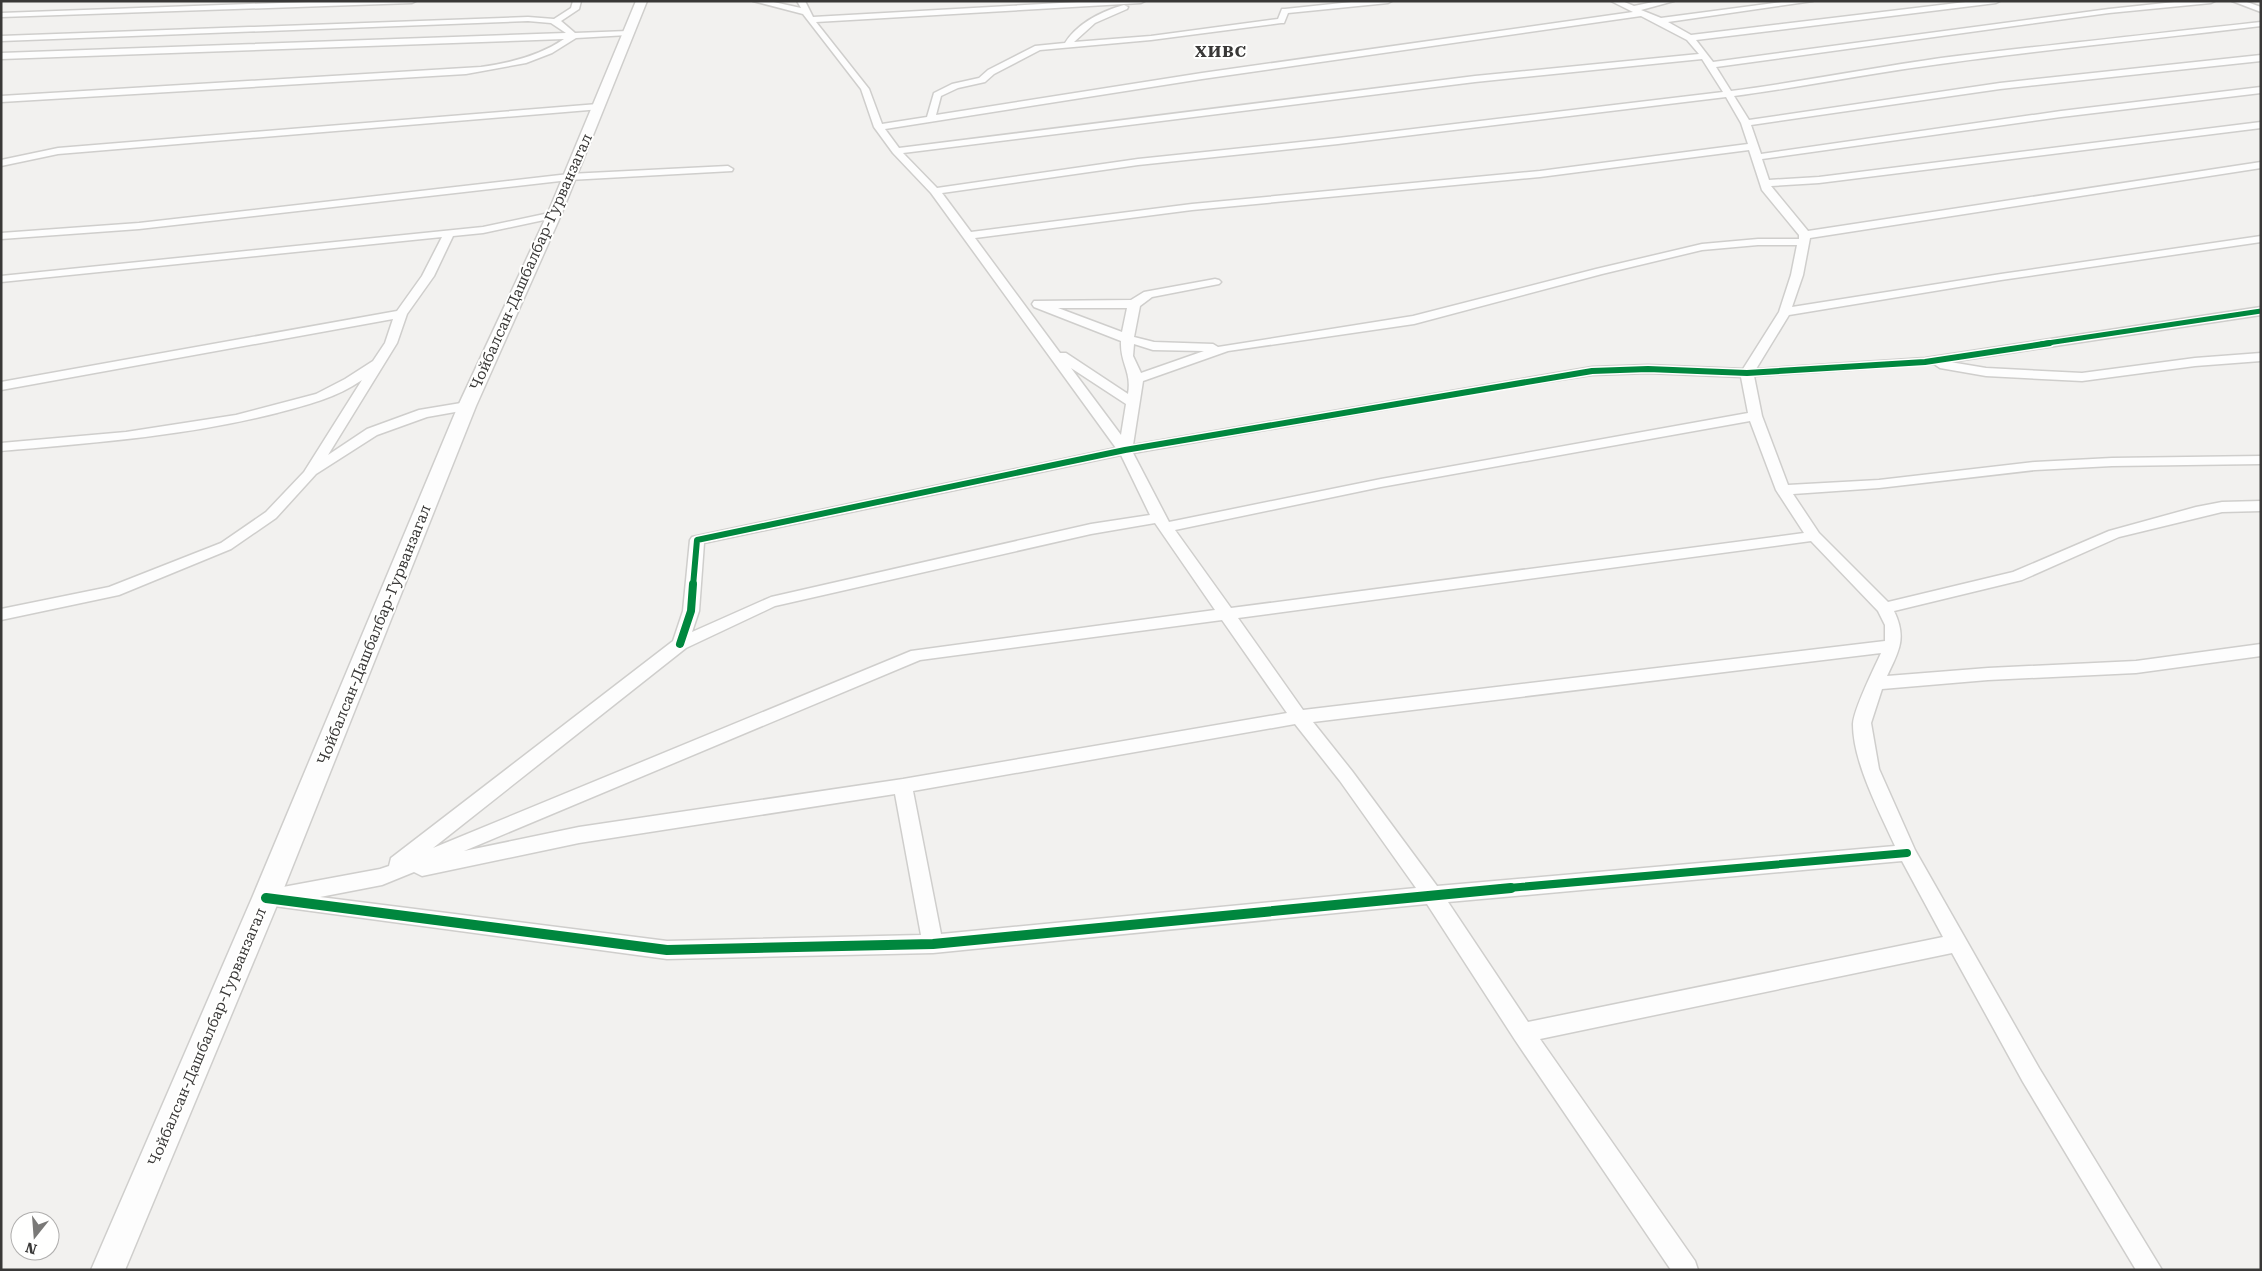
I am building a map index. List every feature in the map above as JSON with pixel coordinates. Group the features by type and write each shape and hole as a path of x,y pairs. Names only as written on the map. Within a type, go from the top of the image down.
{"street":[{"path":"1,15 412,1"},
{"path":"556,21 575,9 577,1"},
{"name":"Чойбалсан-Дашбалбар-Гурванзагал","path":"108,1270 266,898 467,406 554,215 642,1"},
{"path":"757,1 808,16 1142,1"},
{"path":"801,1 808,16 865,89 879,126 896,151 935,191 1125,450 1162,523 1299,717 1346,776 1432,895 1523,1033 1686,1270"},
{"path":"1068,45 1072,37 1109,11 1142,1"},
{"path":"931,118 937,95 955,86 982,80 991,72 1038,48 1160,37 1282,21 1285,11 1388,1"},
{"path":"1616,1 1660,21 1690,38 1730,94 1746,123 1768,190 1805,238 1797,275 1785,312 1748,373 1755,416 1783,490 1814,536 1885,608 1893,625 1893,646 1875,683 1862,723 1870,769 1906,852 2031,1076 2150,1270"},
{"path":"1633,9 1670,1"},
{"path":"1660,21 1809,1"},
{"path":"1690,38 1996,1"},
{"path":"896,151 1465,81 1707,60 2109,11 2211,1"},
{"path":"2236,1 2261,10"},
{"path":"879,126 1202,76 1642,13"},
{"path":"1,39 528,19 556,21 566,26 573,36"},
{"path":"935,191 1138,162 1338,141 1730,94 1798,85 1851,74 1940,61 2261,24"},
{"path":"1,56 628,33"},
{"path":"1,99 466,71 507,66 552,50 573,36"},
{"path":"1746,123 1907,102 2000,86 2261,58"},
{"path":"968,236 1192,207 1540,174 1756,151 2261,90"},
{"path":"1,163 58,151 598,107"},
{"path":"1765,183 1819,180 2261,125"},
{"path":"1038,304 1128,339 1169,348 1226,348 1414,320 1600,271 1702,248 1805,238 2261,165"},
{"path":"1,236 139,226 569,178 728,169"},
{"path":"1,279 483,230 554,215"},
{"path":"1,615 113,591 226,546 271,515 309,474 391,343 401,314 428,276 448,234"},
{"path":"1785,312 2001,277 2261,239"},
{"path":"1017,304 1134,304 1148,294 1215,282"},
{"path":"1125,450 1137,378 1127,356 1128,327 1134,304"},
{"path":"680,644 691,611 697,540 1125,450 1512,383 1592,371 1648,369 1748,373 1925,362 2261,311"},
{"path":"1,386 401,314"},
{"path":"1137,378 1226,348"},
{"path":"1052,349 1133,403"},
{"path":"1925,362 1986,372 2082,377 2195,362 2261,357"},
{"path":"1,447 126,436 237,420 321,397 350,382 380,360"},
{"path":"309,474 372,432 424,413 467,406"},
{"path":"382,876 680,644 771,602 1091,529 1162,523 1755,416"},
{"path":"1783,490 1879,484 2045,465 2261,460"},
{"path":"1885,608 2017,576 2114,534 2196,512 2222,508 2261,506"},
{"path":"382,876 917,654 1814,536"},
{"path":"266,898 579,835 903,786 1299,717 1893,646"},
{"path":"1875,683 1988,674 2136,667 2261,650"},
{"path":"903,786 933,944"},
{"path":"266,898 667,950 933,944 1432,895 1906,852"},
{"path":"1523,1033 1958,944"}],"cycle path":[{"path":"680,644 691,611 697,540 1125,450 1512,383 1592,371 1648,369 1747,373 1925,362 2261,311"},
{"path":"266,898 667,950 933,944 1432,895 1907,853"}],"district":[{"name":"ХИВС","path":"1221,51"}]}
